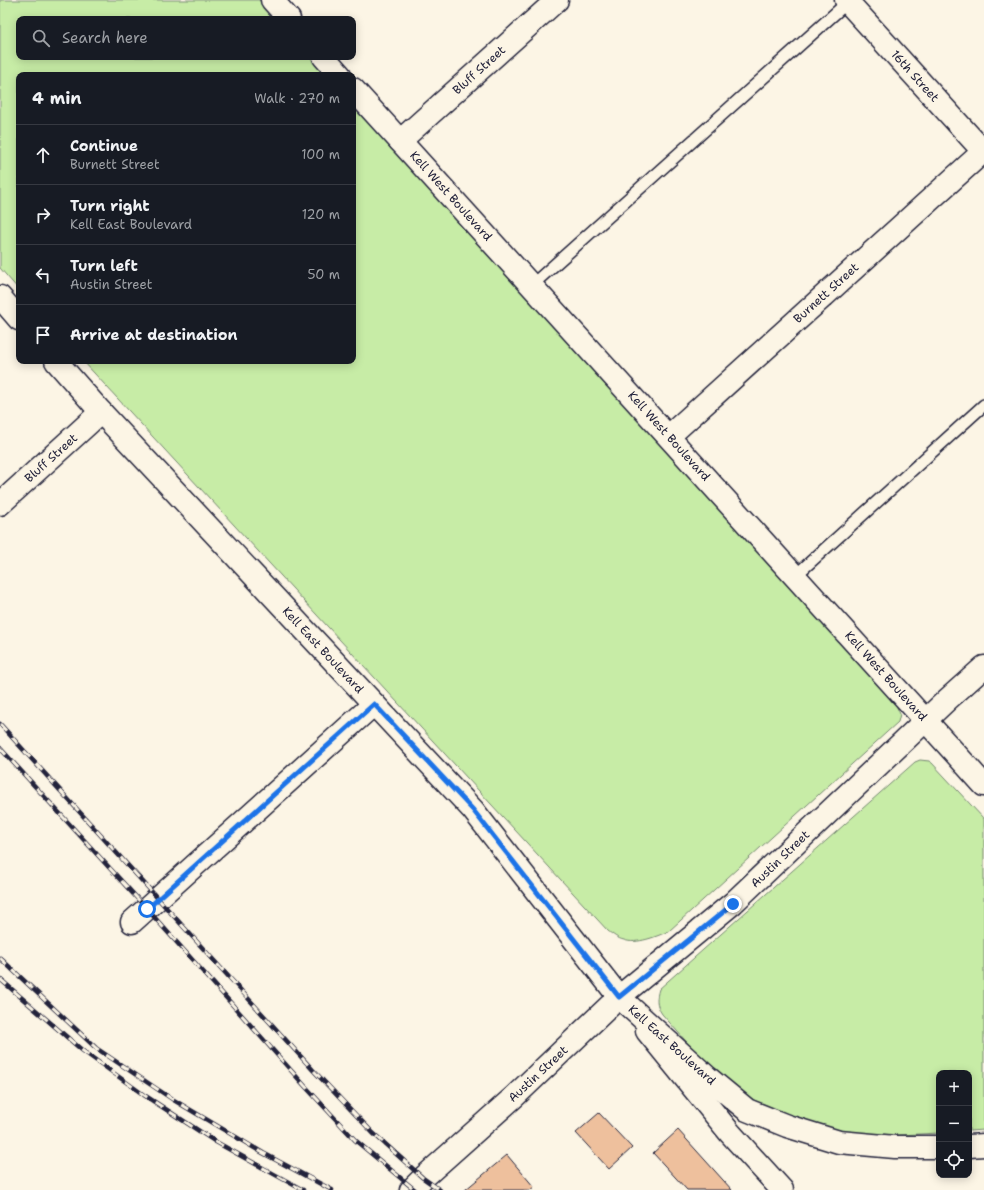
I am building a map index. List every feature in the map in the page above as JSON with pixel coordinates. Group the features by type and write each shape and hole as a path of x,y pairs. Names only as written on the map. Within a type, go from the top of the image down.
{"street":[{"path":"272,0 286,16"},
{"name":"Bluff Street","path":"400,141 557,0"},
{"name":"16th Street","path":"848,1 984,151"},
{"path":"327,60 337,72"},
{"name":"Kell West Boulevard","path":"356,92 984,784"},
{"name":"Burnett Street","path":"669,436 984,151"},
{"path":"0,298 16,316"},
{"name":"Kell East Boulevard","path":"59,364 101,412 473,810 619,997 707,1077 747,1110 787,1126 839,1142 895,1147 936,1147"},
{"name":"Bluff Street","path":"0,504 101,412"},
{"name":"Austin Street","path":"411,1190 515,1096 619,997 733,904 926,720 984,667"},
{"path":"132,922 374,704"},
{"path":"619,997 730,1133 782,1190"},
{"path":"972,1146 984,1145"}],"lane":[{"path":"532,285 848,1"},
{"path":"795,576 984,405"}],"green space":[{"path":"0,0 259,0 273,16 16,16 16,60 314,60 324,72 16,72 16,287 0,268"},
{"path":"356,106 895,703 900,714 898,722 669,931 641,941 629,941 620,939 608,931 86,364 356,364"},
{"path":"920,760 929,761 932,763 984,819 984,1130 972,1131 972,1070 936,1070 936,1133 866,1135 843,1132 793,1118 742,1094 699,1056 662,1014 658,1005 658,993 659,989 915,762"}],"building":[{"path":"599,1113 632,1148 609,1169 576,1133"},
{"path":"678,1130 732,1190 687,1190 653,1153"},
{"path":"507,1155 534,1187 530,1190 465,1190"}],"railway":[{"path":"0,724 313,1070 373,1133 423,1178 440,1190"},
{"path":"0,748 355,1140 415,1190"},
{"path":"0,958 96,1048 172,1099 263,1153 332,1190"},
{"path":"0,979 83,1051 144,1095 216,1142 303,1190"}],"route":[{"path":"147,909 374,704 473,810 619,997 733,904"}]}
